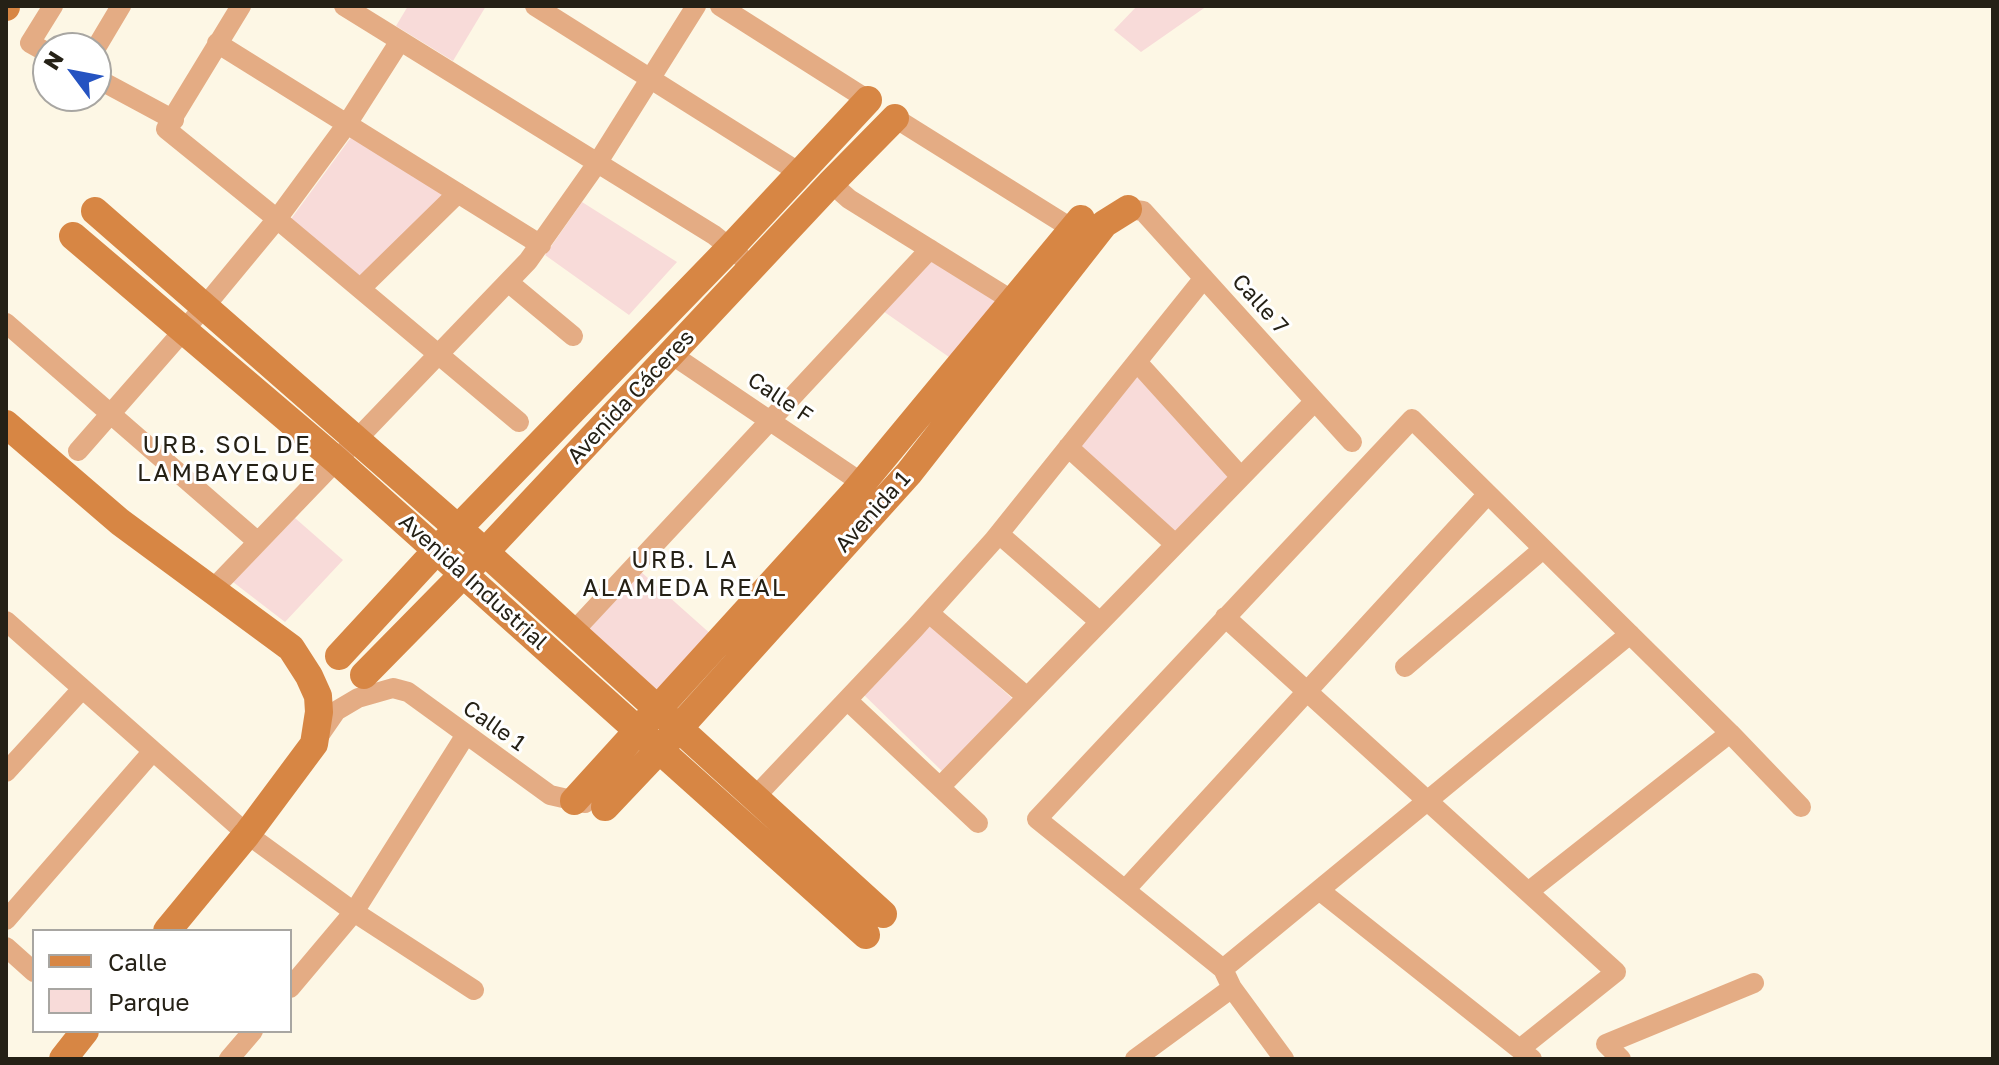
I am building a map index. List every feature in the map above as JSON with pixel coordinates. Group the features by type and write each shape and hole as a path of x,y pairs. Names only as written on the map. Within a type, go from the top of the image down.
{"street":[{"path":"37,32 53,6"},
{"path":"106,32 121,6"},
{"path":"241,6 166,129 519,422"},
{"path":"344,6 731,247 753,268"},
{"path":"535,6 800,173"},
{"path":"213,589 541,245 598,162 696,6"},
{"path":"720,6 868,100"},
{"path":"78,451 277,219 347,124 400,41"},
{"path":"217,43 541,245"},
{"path":"112,87 174,120"},
{"name":"Avenida Cáceres","path":"339,656 868,100"},
{"path":"895,118 1072,221"},
{"name":"Avenida Cáceres","path":"361,686 895,118"},
{"path":"831,183 849,199 1005,296"},
{"path":"361,288 458,193"},
{"name":"Avenida 1","path":"605,807 909,473 1104,224 1128,209"},
{"name":"Calle 7","path":"1128,209 1143,211 1352,442"},
{"name":"Avenida Industrial","path":"73,236 336,460 659,750 874,925 754,798 573,632 95,211"},
{"name":"Avenida 1","path":"574,801 862,483 1072,221"},
{"path":"573,632 930,249"},
{"path":"754,798 929,613 999,534 1204,278"},
{"path":"508,282 573,336"},
{"path":"6,323 258,542"},
{"name":"Calle F","path":"671,354 862,483"},
{"path":"1137,362 1241,477"},
{"path":"940,787 1315,401"},
{"path":"1284,1059 1232,988 1223,969 1037,819 1412,419 1801,807"},
{"path":"6,424 120,522 291,648 318,696 314,744"},
{"path":"1068,447 1175,544"},
{"path":"1125,890 1488,494"},
{"path":"999,534 1100,622"},
{"path":"1405,667 1543,549"},
{"path":"929,613 1027,697"},
{"path":"1225,617 1616,972 1527,1053 1319,890"},
{"path":"6,621 247,834 354,912 474,990"},
{"path":"1223,969 1630,634"},
{"path":"169,929 247,834 336,711 361,686"},
{"name":"Calle 1","path":"361,686 408,692 550,795 605,807"},
{"path":"6,772 82,689"},
{"path":"847,700 978,823"},
{"path":"1528,892 1730,733"},
{"path":"292,986 354,912 465,736"},
{"path":"6,920 153,751"},
{"path":"6,947 32,970"},
{"path":"1621,1059 1606,1044 1754,983"},
{"path":"1135,1059 1232,988"},
{"path":"63,1059 83,1033"},
{"path":"229,1059 251,1033"}],"green space":[{"path":"408,6 486,6 453,61 396,26"},
{"path":"1137,6 1207,6 1141,52 1114,30"},
{"path":"352,136 446,194 361,279 291,219"},
{"path":"582,202 677,262 629,315 545,255"},
{"path":"932,259 1005,305 959,364 883,311"},
{"path":"1136,373 1229,476 1176,533 1077,446"},
{"path":"295,518 343,560 285,622 233,582"},
{"path":"640,571 713,636 654,699 583,634"},
{"path":"931,625 1015,701 943,772 863,694"}],"district":[{"name":"URB. SOL DE LAMBAYEQUE","path":"227,459"},
{"name":"URB. LA ALAMEDA REAL","path":"685,574"}]}
